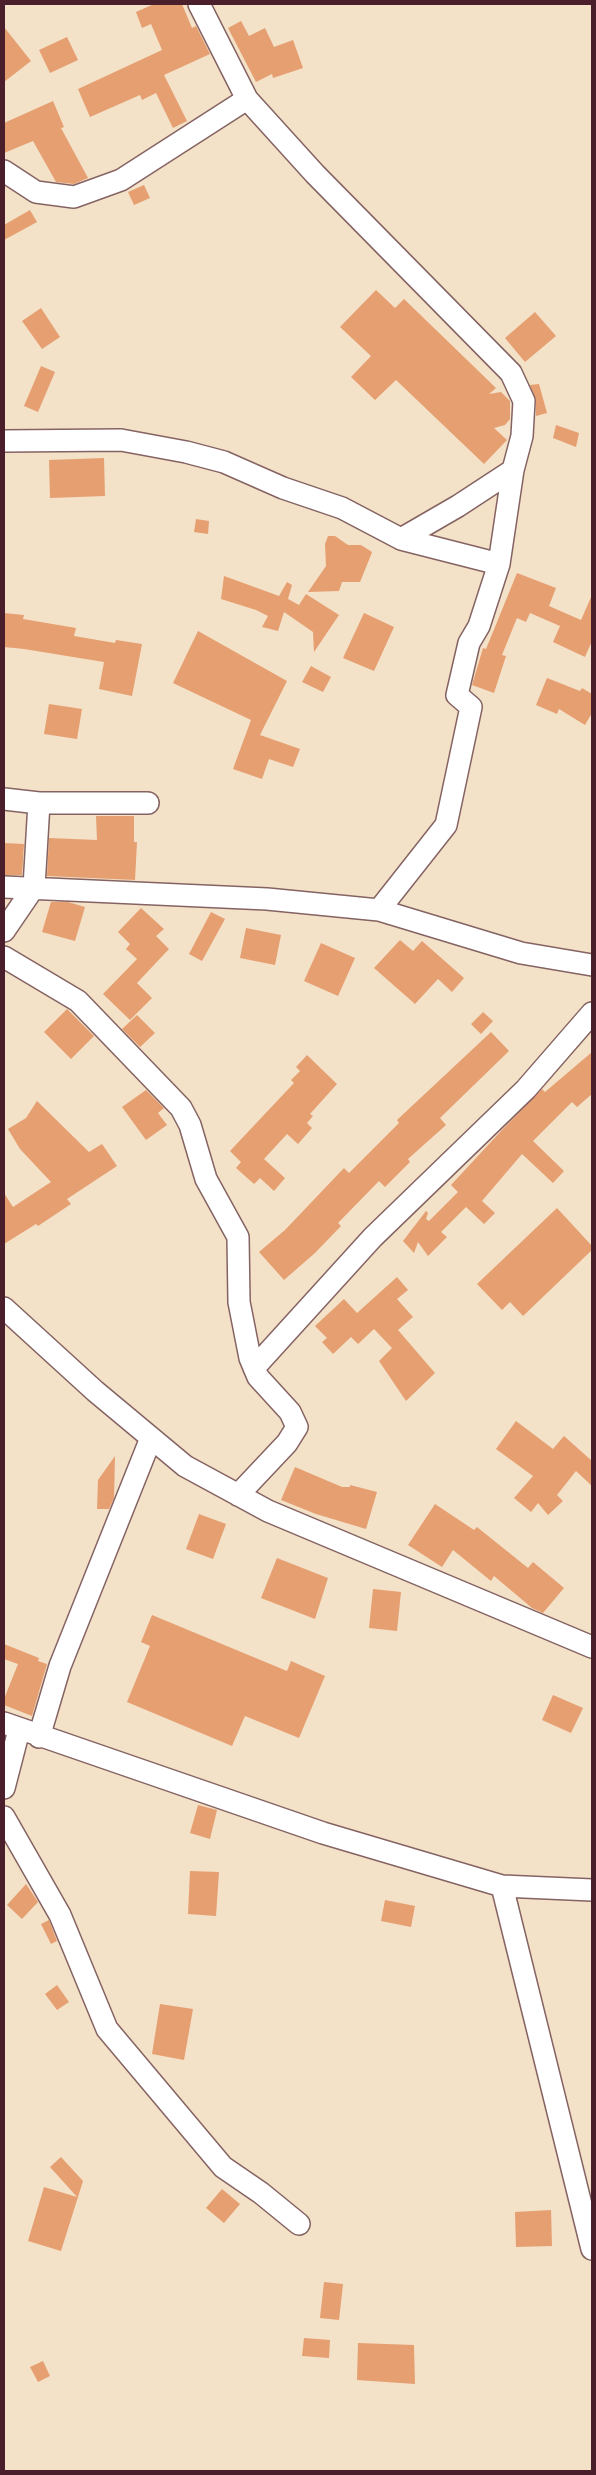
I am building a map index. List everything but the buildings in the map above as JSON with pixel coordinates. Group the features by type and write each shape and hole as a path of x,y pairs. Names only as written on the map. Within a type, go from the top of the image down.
{"street":[{"path":"199,4 247,99 315,174 511,373 524,401 522,436 513,470 499,564 479,626 469,643 458,695 471,707 446,825 379,910"},
{"path":"4,171 36,192 74,197 121,180 247,99"},
{"path":"4,441 121,440 196,455 224,462 283,488 342,508 401,539 499,564"},
{"path":"401,539 458,506 513,470"},
{"path":"4,799 39,803 148,802"},
{"path":"4,931 34,887 39,803"},
{"path":"4,886 266,900 379,910 521,953 592,965"},
{"path":"4,957 78,1001 180,1108 190,1125 206,1179 238,1237 239,1302 250,1358 258,1377 290,1412 297,1427 287,1443 238,1495"},
{"path":"254,1368 373,1237 526,1089 592,1013"},
{"path":"4,1308 95,1391 185,1466 268,1511 592,1647"},
{"path":"39,1737 60,1666 151,1438"},
{"path":"4,1788 11,1727 322,1833 502,1886 592,1890"},
{"path":"4,1817 60,1915 107,2029 223,2167 261,2193 299,2224"},
{"path":"502,1886 592,2249"}]}
